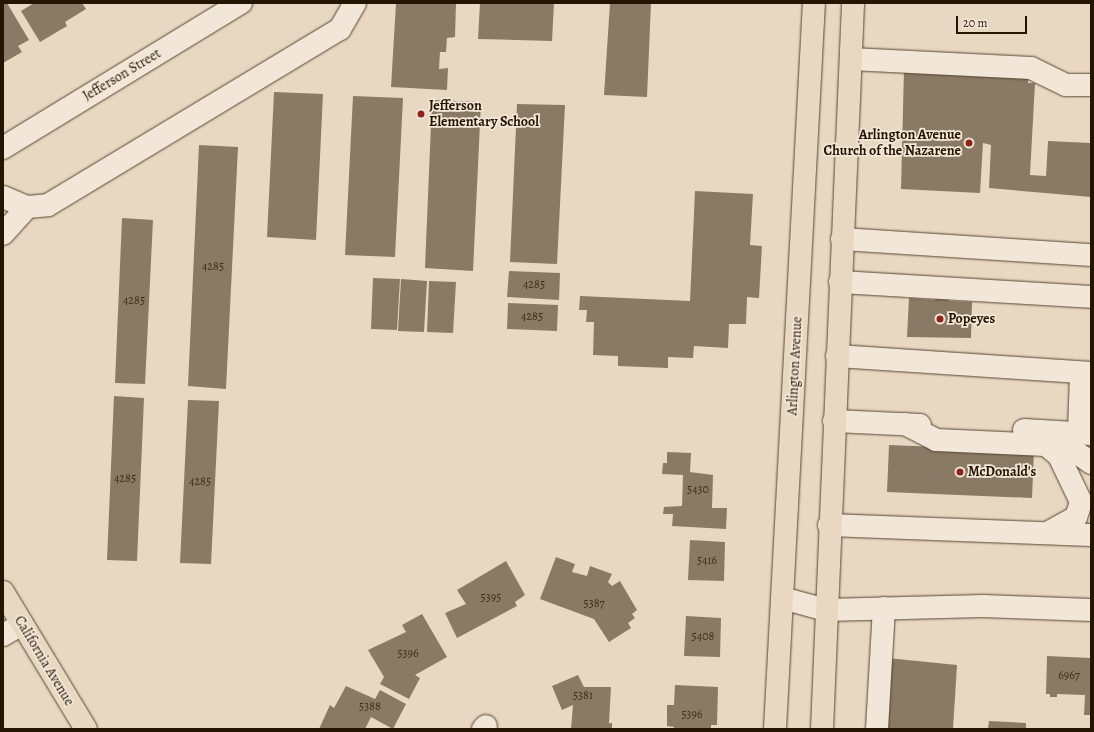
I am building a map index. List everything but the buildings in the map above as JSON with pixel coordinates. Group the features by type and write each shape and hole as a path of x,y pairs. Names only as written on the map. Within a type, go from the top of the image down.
{"main road":[{"name":"Arlington Avenue","path":"775,729 814,3"},
{"path":"822,729 829,525 853,3"},
{"name":"California Avenue","path":"3,592 86,729"}],"street":[{"name":"Jefferson Street","path":"3,148 241,3"},
{"path":"3,197 27,207 48,205 340,29 355,3"},
{"path":"851,59 905,63 1031,68 1066,85 1091,85"},
{"path":"3,234 27,207"},
{"path":"842,239 1091,255"},
{"path":"840,282 1091,297"},
{"path":"834,421 1085,434 1078,373 837,356"},
{"path":"905,424 936,440 1046,445 1076,452 1091,463"},
{"path":"1046,445 1059,456 1081,502 1076,517 1048,534"},
{"path":"829,525 1048,534 1088,531"},
{"path":"782,598 826,610 983,606 1091,610"},
{"path":"877,729 884,608"},
{"path":"3,635 22,624"}],"place":[{"name":"Jefferson Elementary School","path":"421,114"},
{"name":"Arlington Avenue Church of the Nazarene","path":"969,143"},
{"name":"Popeyes","path":"940,319"},
{"name":"McDonald's","path":"960,472"}]}
